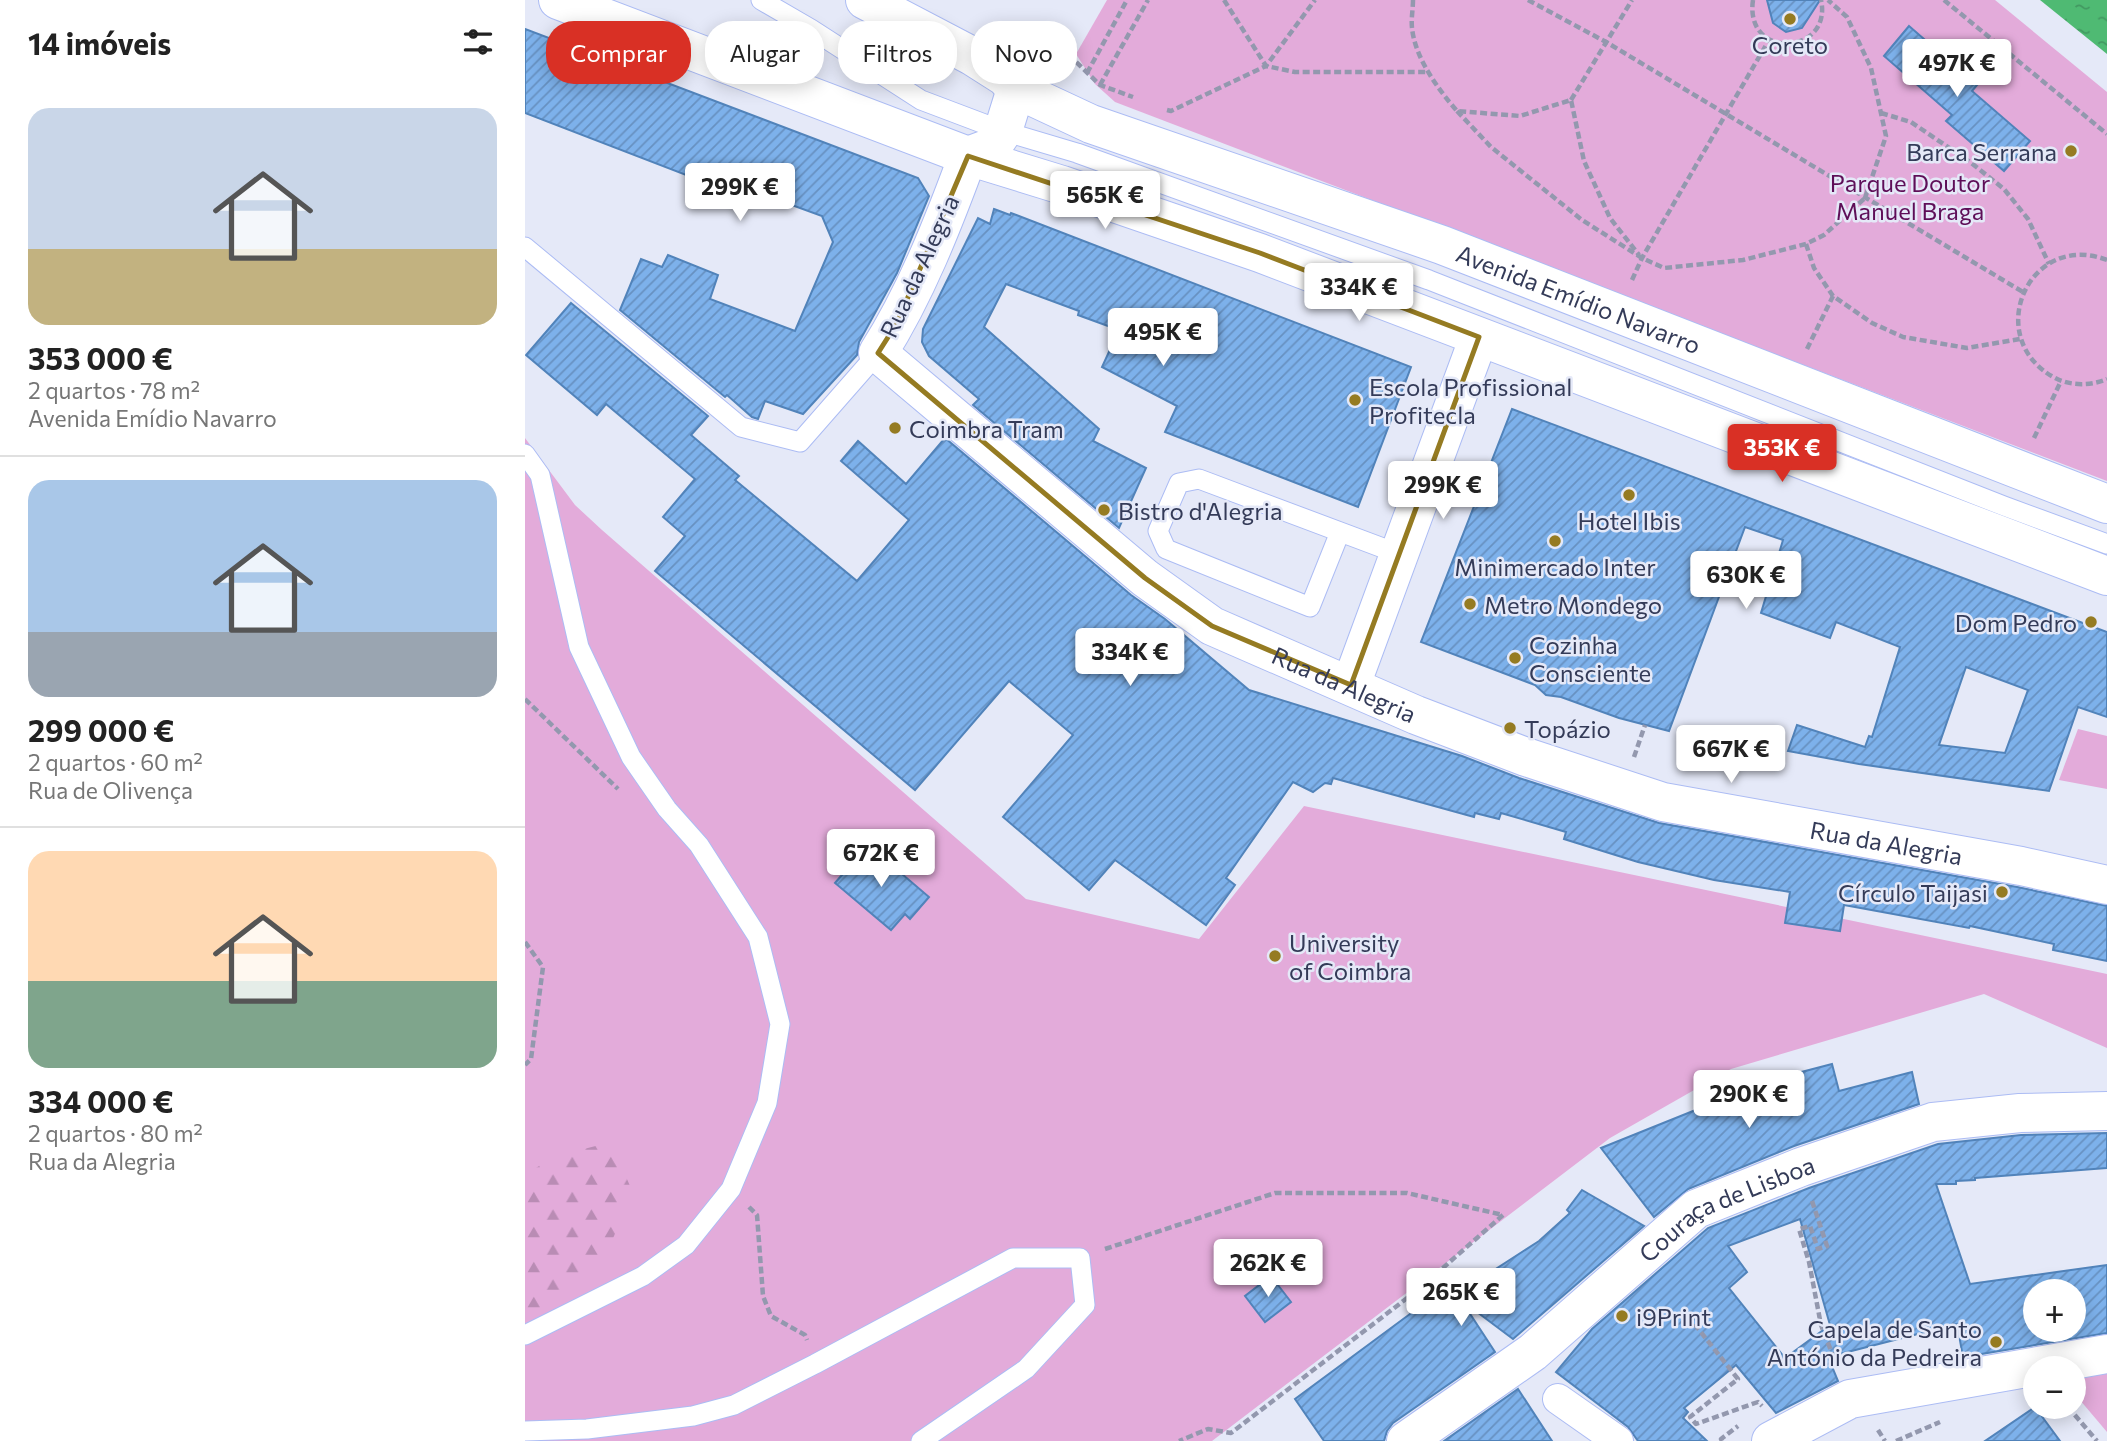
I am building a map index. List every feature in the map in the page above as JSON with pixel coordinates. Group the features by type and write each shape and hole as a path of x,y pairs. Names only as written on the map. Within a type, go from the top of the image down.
{"street":[{"path":"558,0 968,156 1062,185 1260,253 2107,576"},
{"name":"Avenida Emídio Navarro","path":"865,0 972,55 1005,77 1016,89 1091,124 1442,245 2107,504"},
{"path":"968,156 992,147 1003,131 1016,89"},
{"name":"Rua da Alegria","path":"968,156 948,210 897,323 878,353 1156,563 1212,626 1416,715 1526,758 1663,802 2021,866 2107,885"},
{"path":"1351,685 1479,337"},
{"name":"Couraça de Lisboa","path":"1406,1441 1511,1369 1696,1209 1801,1167 1933,1122 2019,1114 2107,1111"},
{"path":"1755,1426 1850,1399 2107,1354"},
{"path":"1558,1399 1618,1441"}],"lane":[{"path":"761,0 921,100 1003,131 1077,153 1429,280 2107,544"},
{"path":"525,247 741,428 800,442 878,353"},
{"path":"525,453 540,475 579,648 625,745 667,809 698,845 758,937 780,1024 767,1103 731,1188 686,1245 643,1276 525,1335"},
{"path":"1340,532 1310,607 1156,563 1158,531 1179,483 1199,480 1340,532 1399,554"},
{"path":"525,1431 587,1429 693,1416 734,1405 1013,1258 1080,1258 1084,1305 1025,1369 921,1441"}],"path":[{"path":"1087,73 1127,0"},
{"path":"1100,85 1148,0"},
{"path":"1224,0 1266,66 1295,72 1430,72"},
{"path":"1159,106 1171,111 1266,66 1315,0"},
{"path":"1413,0 1412,28 1418,51 1442,93 1457,111 1491,147 1582,220 1642,258 1664,268 1743,260 1806,244 1824,235 1865,198 1886,136 1867,58 1847,17 1828,0"},
{"path":"1528,0 1606,42 2023,292"},
{"path":"1457,111 1520,116 1571,100 1632,0"},
{"path":"1753,0 1755,23 1769,40 1781,44 1795,44 1817,29 1822,17 1821,0"},
{"path":"1944,0 2107,134"},
{"path":"1629,287 1642,258 1769,40"},
{"path":"1077,63 1100,85 1134,97"},
{"path":"1571,100 1584,161 1611,218 1642,258"},
{"path":"1881,114 1911,122 1970,162 2004,190 2028,219 2049,264"},
{"path":"1806,244 1814,268 1833,296 1872,323 1903,337 1967,348 2020,339"},
{"path":"2107,260 2085,254 2066,257 2049,264 2030,281 2023,292 2017,323 2020,339 2029,357 2043,372 2061,381 2080,385 2107,379"},
{"path":"1804,355 1833,296"},
{"path":"2033,441 2061,381"},
{"path":"525,942 543,967 531,1059 525,1065"},
{"path":"1801,1167 1827,1246 1818,1250 1810,1226 1799,1229 1821,1325 1850,1399"},
{"path":"731,1188 757,1215 763,1296 771,1315 805,1335 815,1364"},
{"path":"1080,1258 1275,1193 1407,1193 1503,1214 1419,1289 1231,1433 1208,1429 1179,1441"},
{"path":"1688,1316 1738,1379 1690,1418 1696,1424 1758,1402 1763,1407 1755,1426 1722,1441"},
{"path":"2078,1419 2097,1441"}],"highlighted area":[{"path":"968,156 1260,253 1479,337 1351,685 1212,626 1145,578 878,353 897,323"}],"green space":[{"name":"Parque Doutor Manuel Braga","path":"1107,0 1995,0 2107,92 2107,481 1115,102 1095,84 1077,52"},
{"name":"University of Coimbra","path":"525,438 575,505 602,530 1026,899 1199,939 1304,806 2107,974 2107,1048 1984,994 1731,1069 1610,1138 1212,1441 525,1441"},
{"path":"2078,729 2107,736 2107,789 2059,780"},
{"path":"611,1142 633,1193 610,1245 575,1294 525,1328 525,1175 553,1157"},
{"path":"2107,1369 2107,1432 2086,1407 2086,1372"}],"water":[{"path":"2040,0 2107,0 2107,54"}],"building":[{"name":"Coreto","path":"1767,0 1820,0 1802,28 1786,32 1773,23"},
{"path":"1909,26 1977,85 1972,91 2030,141 2004,171 1946,121 1952,115 1884,56"},
{"path":"525,29 546,37 546,84 670,84 918,178 929,196 897,273 859,342 857,355 803,414 765,401 758,419 727,395 725,397 620,310 641,259 662,267 668,255 718,275 710,299 795,331 833,242 822,216 701,172 699,180 525,113"},
{"path":"994,209 1010,215 1011,213 1411,367 1358,507 1165,432 1177,406 1102,367 1119,330 1078,315 1079,311 1006,284 984,327 1099,429 1093,441 1146,468 1119,528 973,405 979,399 929,356 922,342 923,329 978,218 990,224"},
{"path":"571,303 708,416 691,435 739,476 735,480 857,581 909,520 841,461 858,441 906,484 945,438 1131,595 1165,619 1249,690 1462,756 1519,778 1659,823 2017,887 2107,906 2107,961 2053,950 2054,944 1970,926 1969,928 1844,905 1840,931 1785,923 1790,892 1714,880 1638,862 1564,839 1566,832 1501,813 1499,819 1475,813 1474,817 1333,778 1331,784 1325,783 1313,792 1293,782 1226,878 1235,885 1206,925 1115,860 1089,890 1003,817 1073,735 1009,681 915,790 655,571 685,536 663,517 695,479 606,404 597,415 526,355"},
{"path":"1512,409 2107,632 2107,717 2078,707 2049,791 1788,751 1797,725 1865,747 1869,736 1872,737 1900,647 1836,622 1830,638 1761,613 1783,540 1745,527 1669,731 1619,718 1561,697 1546,695 1535,685 1421,642","holes":["1966,667 2028,690 2005,753 1939,745"]},
{"path":"868,845 929,897 910,919 905,914 891,930 835,883"},
{"path":"1832,1064 1839,1091 1912,1072 1919,1104 1794,1146 1688,1189 1654,1217 1601,1148 1723,1099 1765,1075 1767,1081"},
{"path":"2107,1133 2107,1168 1975,1178 1956,1181 1956,1184 1936,1184 1970,1284 2107,1265 2107,1333 2086,1336 2086,1279 2023,1279 2023,1342 2053,1342 1963,1357 1957,1324 1828,1357 1838,1381 1776,1413 1736,1365 1684,1408 1688,1412 1683,1418 1707,1441 1638,1441 1628,1427 1556,1372 1592,1329 1708,1228 1809,1188 1938,1144 2021,1135","holes":["1800,1219 1830,1325 1785,1358 1729,1288 1747,1272 1728,1246"]},
{"path":"1582,1190 1644,1226 1513,1339 1461,1300 1495,1352 1393,1423 1384,1441 1324,1441 1295,1399 1437,1294 1448,1307 1491,1272 1539,1241 1570,1213 1567,1210"},
{"path":"1271,1276 1291,1302 1265,1322 1245,1296"},
{"path":"1518,1389 1552,1441 1444,1441"},
{"path":"2023,1415 2023,1419 2044,1419 2060,1441 1985,1441"}],"place":[{"name":"Coreto","path":"1790,19"},
{"name":"Barca Serrana","path":"2071,151"},
{"name":"Escola Profissional Profitecla","path":"1355,400"},
{"name":"Coimbra Tram","path":"895,428"},
{"name":"Hotel Ibis","path":"1629,495"},
{"name":"Bistro d'Alegria","path":"1104,510"},
{"name":"Minimercado Inter","path":"1555,541"},
{"name":"Metro Mondego","path":"1470,604"},
{"name":"Dom Pedro","path":"2091,622"},
{"name":"Cozinha Consciente","path":"1515,658"},
{"name":"Topázio","path":"1510,728"},
{"name":"Círculo Taijasi","path":"2002,892"},
{"name":"University of Coimbra","path":"1275,956"},
{"name":"i9Print","path":"1622,1316"},
{"name":"Capela de Santo António da Pedreira","path":"1996,1342"}]}
